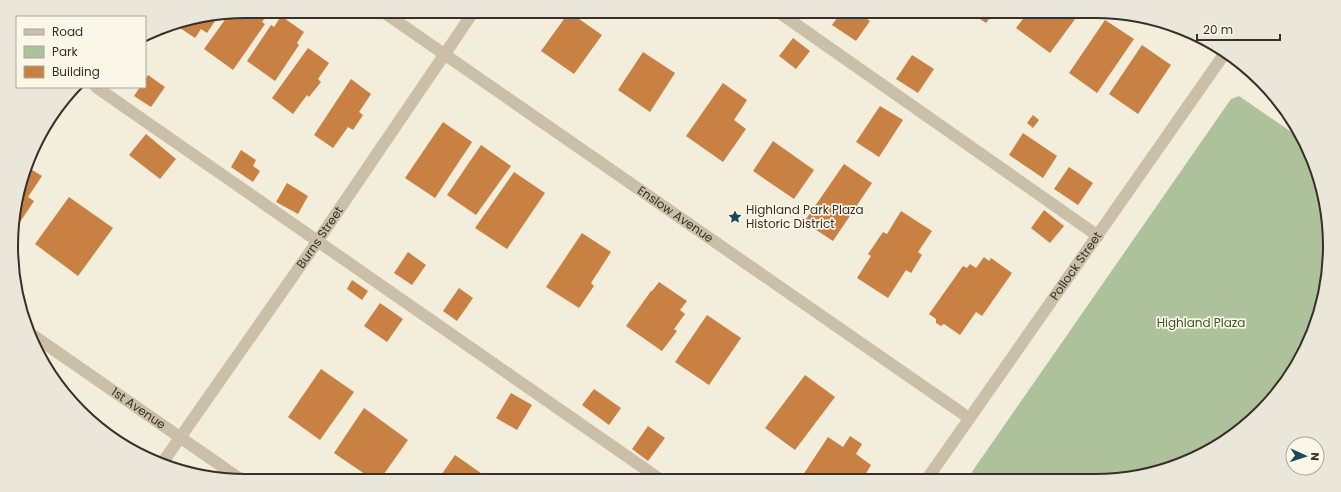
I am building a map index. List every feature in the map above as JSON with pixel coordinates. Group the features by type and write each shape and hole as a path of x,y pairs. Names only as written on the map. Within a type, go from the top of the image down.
{"street":[{"name":"Enslow Avenue","path":"392,18 969,418"},
{"name":"Burns Street","path":"165,459 317,242 469,18"},
{"path":"787,18 1098,236"},
{"name":"Pollock Street","path":"930,474 1223,56"},
{"path":"97,88 652,474"},
{"name":"1st Avenue","path":"38,339 233,474"}],"green space":[{"name":"Highland Plaza","path":"1239,96 1292,133 1306,159 1319,202 1323,231 1323,261 1319,290 1306,333 1285,373 1256,407 1234,427 1222,436 1196,450 1168,462 1139,470 1110,474 970,474 1231,99"}],"building":[{"path":"265,18 262,22 265,24 233,70 204,49 226,19"},
{"path":"280,18 284,18 304,32 297,43 299,45 275,81 247,61 271,25 274,27"},
{"path":"565,18 578,18 602,35 574,74 541,51"},
{"path":"837,18 866,18 870,21 856,41 832,25"},
{"path":"978,18 990,18 986,23"},
{"path":"1024,18 1076,18 1050,53 1016,28"},
{"path":"216,20 207,33 201,29 195,38 180,28"},
{"path":"1105,20 1134,39 1097,93 1069,73"},
{"path":"793,38 810,51 796,69 779,56"},
{"path":"1142,45 1171,65 1138,114 1109,94"},
{"path":"308,48 329,63 318,79 321,82 309,97 307,95 293,114 272,98"},
{"path":"643,52 675,73 650,112 618,90"},
{"path":"912,55 934,69 918,93 896,79"},
{"path":"148,75 165,87 151,107 134,96 139,88 146,88 146,78"},
{"path":"351,79 371,94 359,112 363,115 353,130 348,127 333,148 314,135"},
{"path":"723,83 747,100 734,120 746,129 723,162 686,136"},
{"path":"880,106 903,120 879,157 856,142"},
{"path":"1033,115 1039,120 1033,128 1027,123"},
{"path":"443,122 472,142 435,198 405,178"},
{"path":"1023,133 1057,156 1043,178 1009,155"},
{"path":"146,134 176,159 160,179 129,155"},
{"path":"773,141 814,170 794,199 753,171"},
{"path":"481,145 511,166 476,215 447,195"},
{"path":"241,150 256,160 253,166 260,171 253,182 231,167"},
{"path":"844,164 872,183 833,241 804,222"},
{"path":"1069,167 1093,183 1078,205 1054,189"},
{"path":"31,169 42,176 28,197 34,201 19,224 22,202"},
{"path":"514,172 545,193 507,249 475,228"},
{"path":"287,183 308,196 298,214 276,202"},
{"path":"69,197 113,228 78,276 35,244"},
{"path":"1044,210 1064,226 1050,243 1031,228"},
{"path":"901,211 932,231 918,252 922,255 911,273 906,270 888,298 857,278 871,256 868,254 883,232 887,234"},
{"path":"582,233 611,252 591,283 594,286 579,308 546,287"},
{"path":"408,252 426,265 412,285 394,273"},
{"path":"984,257 989,261 991,258 1012,273 982,316 976,312 960,335 944,324 941,326 936,323 936,319 929,314 963,266 967,268 970,264 976,268"},
{"path":"352,280 368,291 362,300 347,289"},
{"path":"659,282 687,301 680,310 685,314 674,329 677,331 662,351 626,326"},
{"path":"459,288 473,298 457,321 443,311"},
{"path":"380,303 403,319 387,342 364,326"},
{"path":"707,315 741,338 709,385 675,362"},
{"path":"321,369 354,392 320,440 288,417"},
{"path":"805,375 835,397 795,450 765,428"},
{"path":"594,389 621,408 609,425 582,405"},
{"path":"511,393 532,405 517,430 496,418"},
{"path":"364,408 408,440 384,474 365,474 334,453"},
{"path":"648,426 665,438 648,461 632,449"},
{"path":"850,436 862,444 856,454 871,465 866,474 804,474 828,437 843,447"},
{"path":"455,455 482,474 442,474"}],"place":[{"name":"Highland Park Plaza Historic District","path":"735,217"}]}
